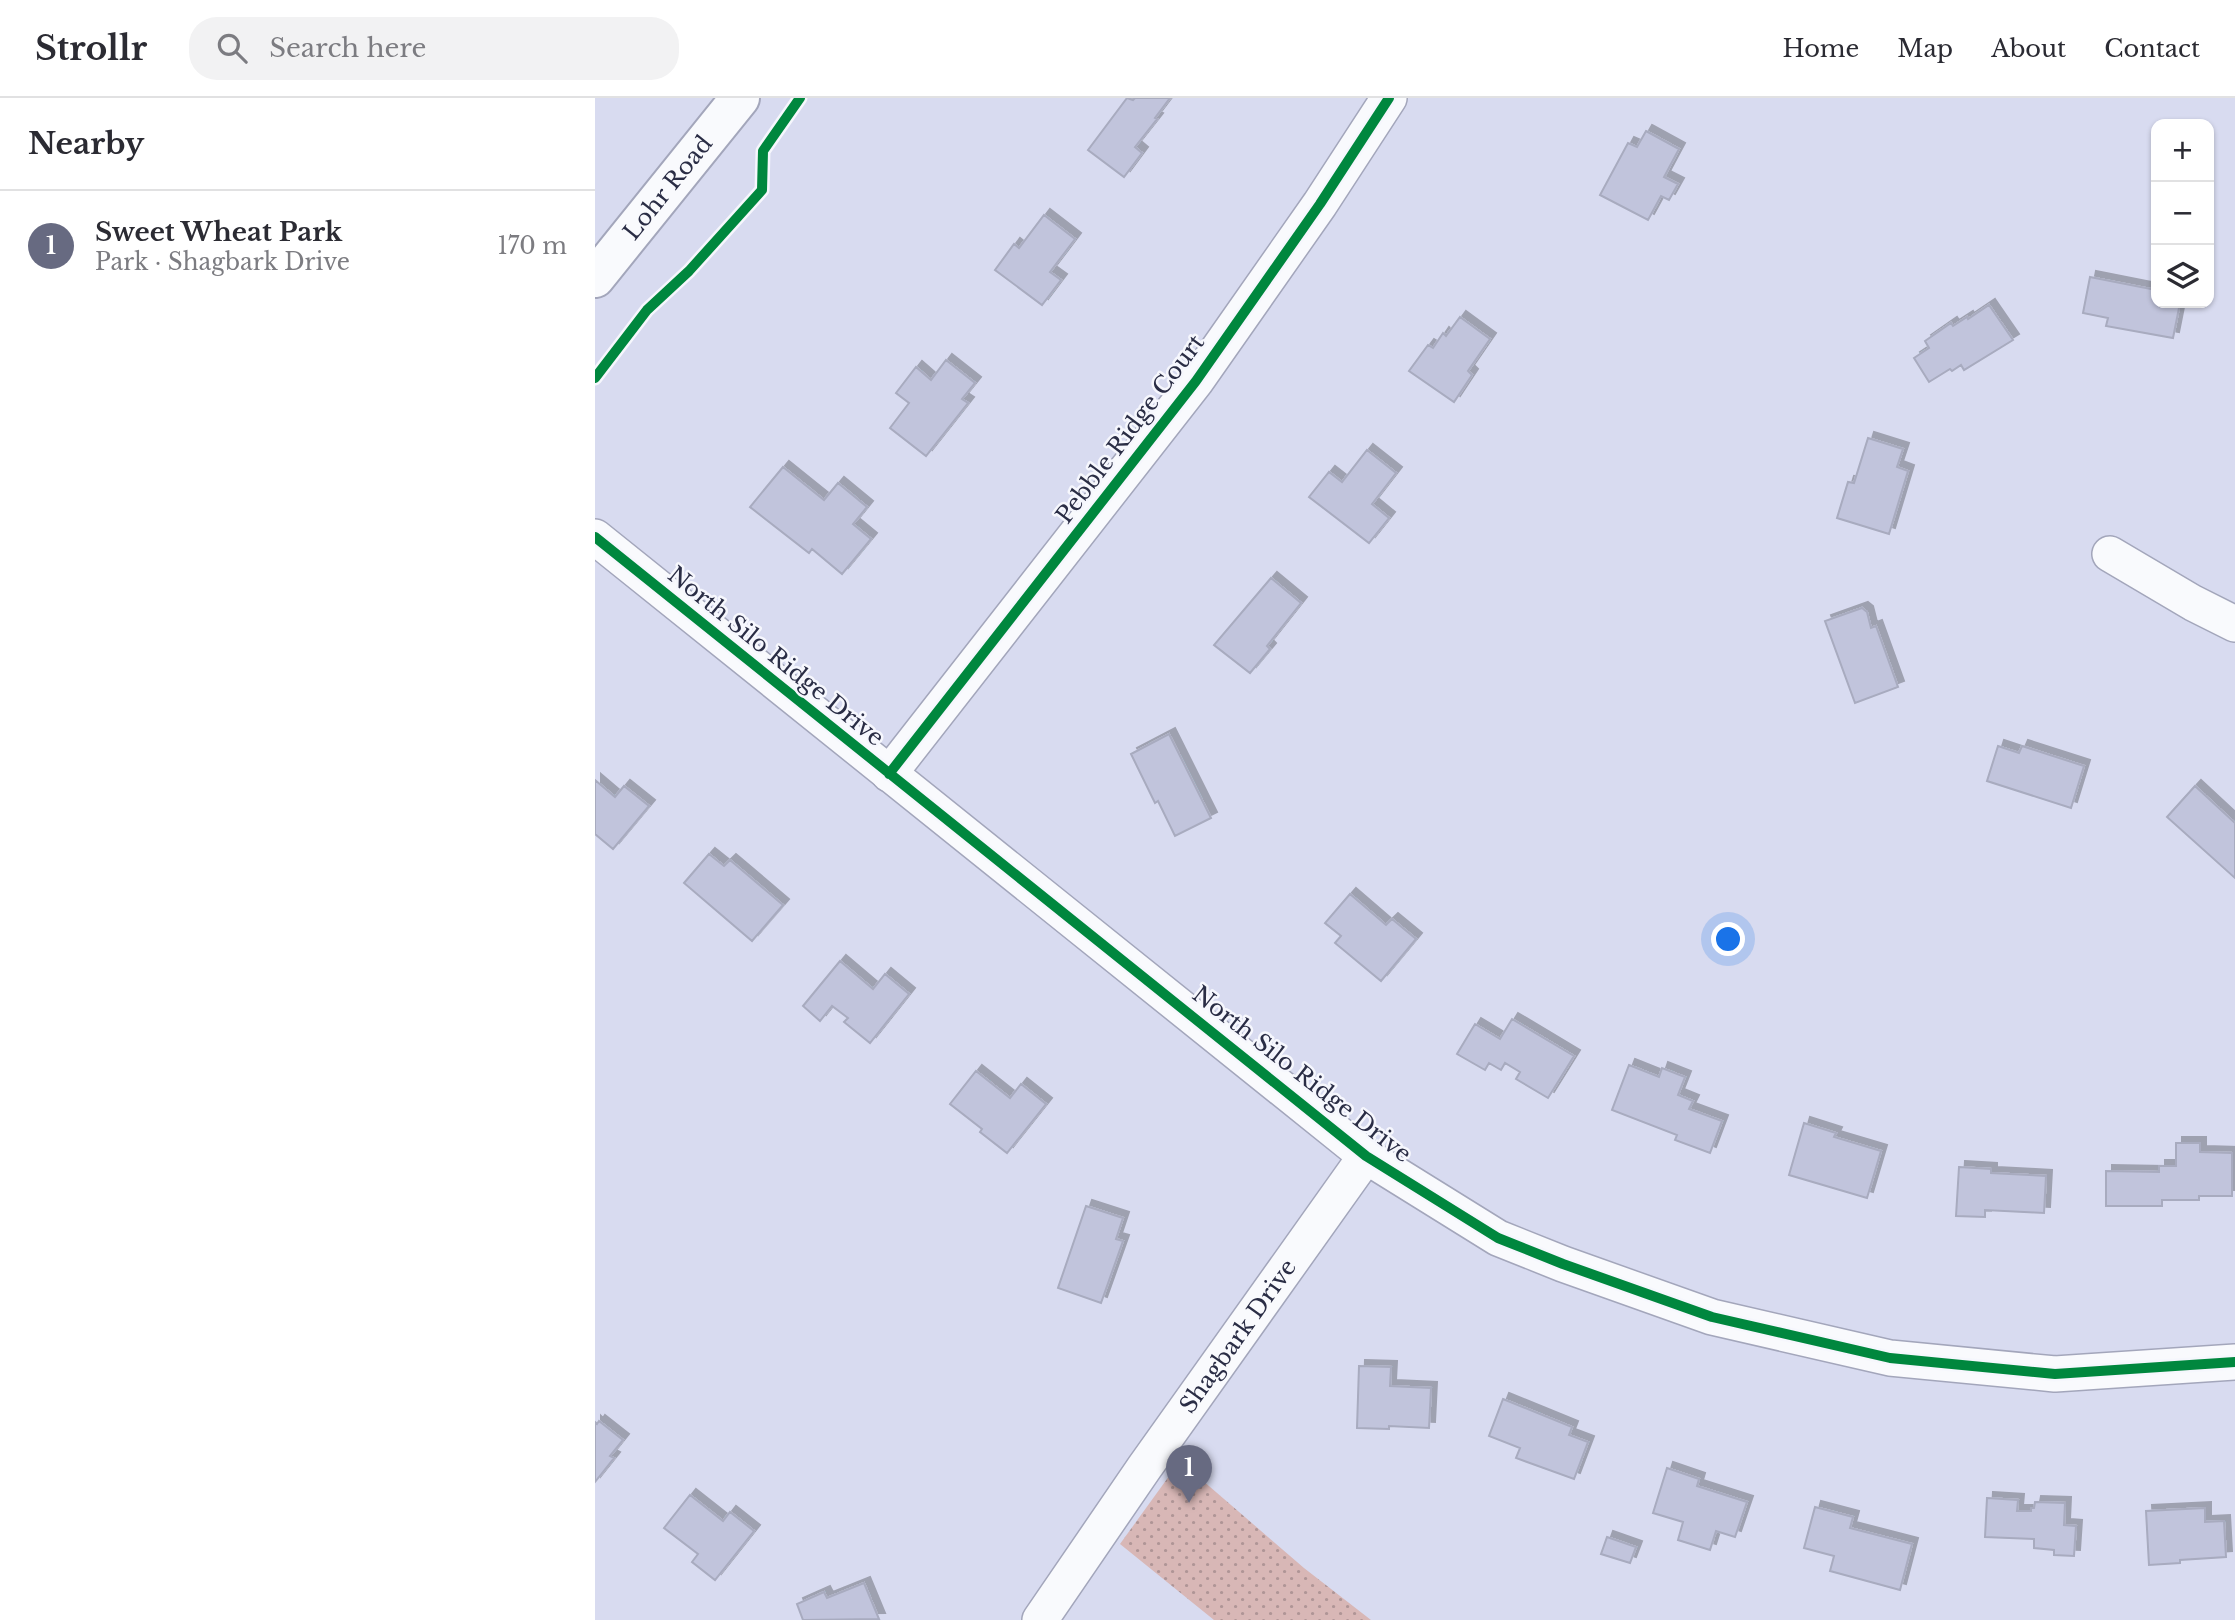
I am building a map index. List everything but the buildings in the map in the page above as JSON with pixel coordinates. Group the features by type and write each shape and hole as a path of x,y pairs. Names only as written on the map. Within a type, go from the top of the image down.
{"street":[{"name":"Lohr Road","path":"595,278 740,98"},
{"name":"Pebble Ridge Court","path":"889,774 1196,381 1320,204 1389,98"},
{"name":"North Silo Ridge Drive","path":"595,537 1366,1156 1498,1238 1712,1317 1890,1358 2055,1374 2235,1362"},
{"path":"2110,554 2193,603 2235,624"},
{"name":"Shagbark Drive","path":"1040,1620 1144,1468 1366,1156"}],"shaded area":[{"path":"1180,1461 1304,1568 1371,1620 1214,1620 1120,1544"}],"cycle path":[{"path":"595,378 647,310 689,271 762,190 763,151 800,98"},
{"path":"889,774 1196,381 1320,204 1389,98"},
{"path":"595,537 1366,1156 1498,1238 1712,1317 1890,1358 2055,1374 2235,1362"}],"place":[{"name":"Sweet Wheat Park","path":"1189,1503"}]}
